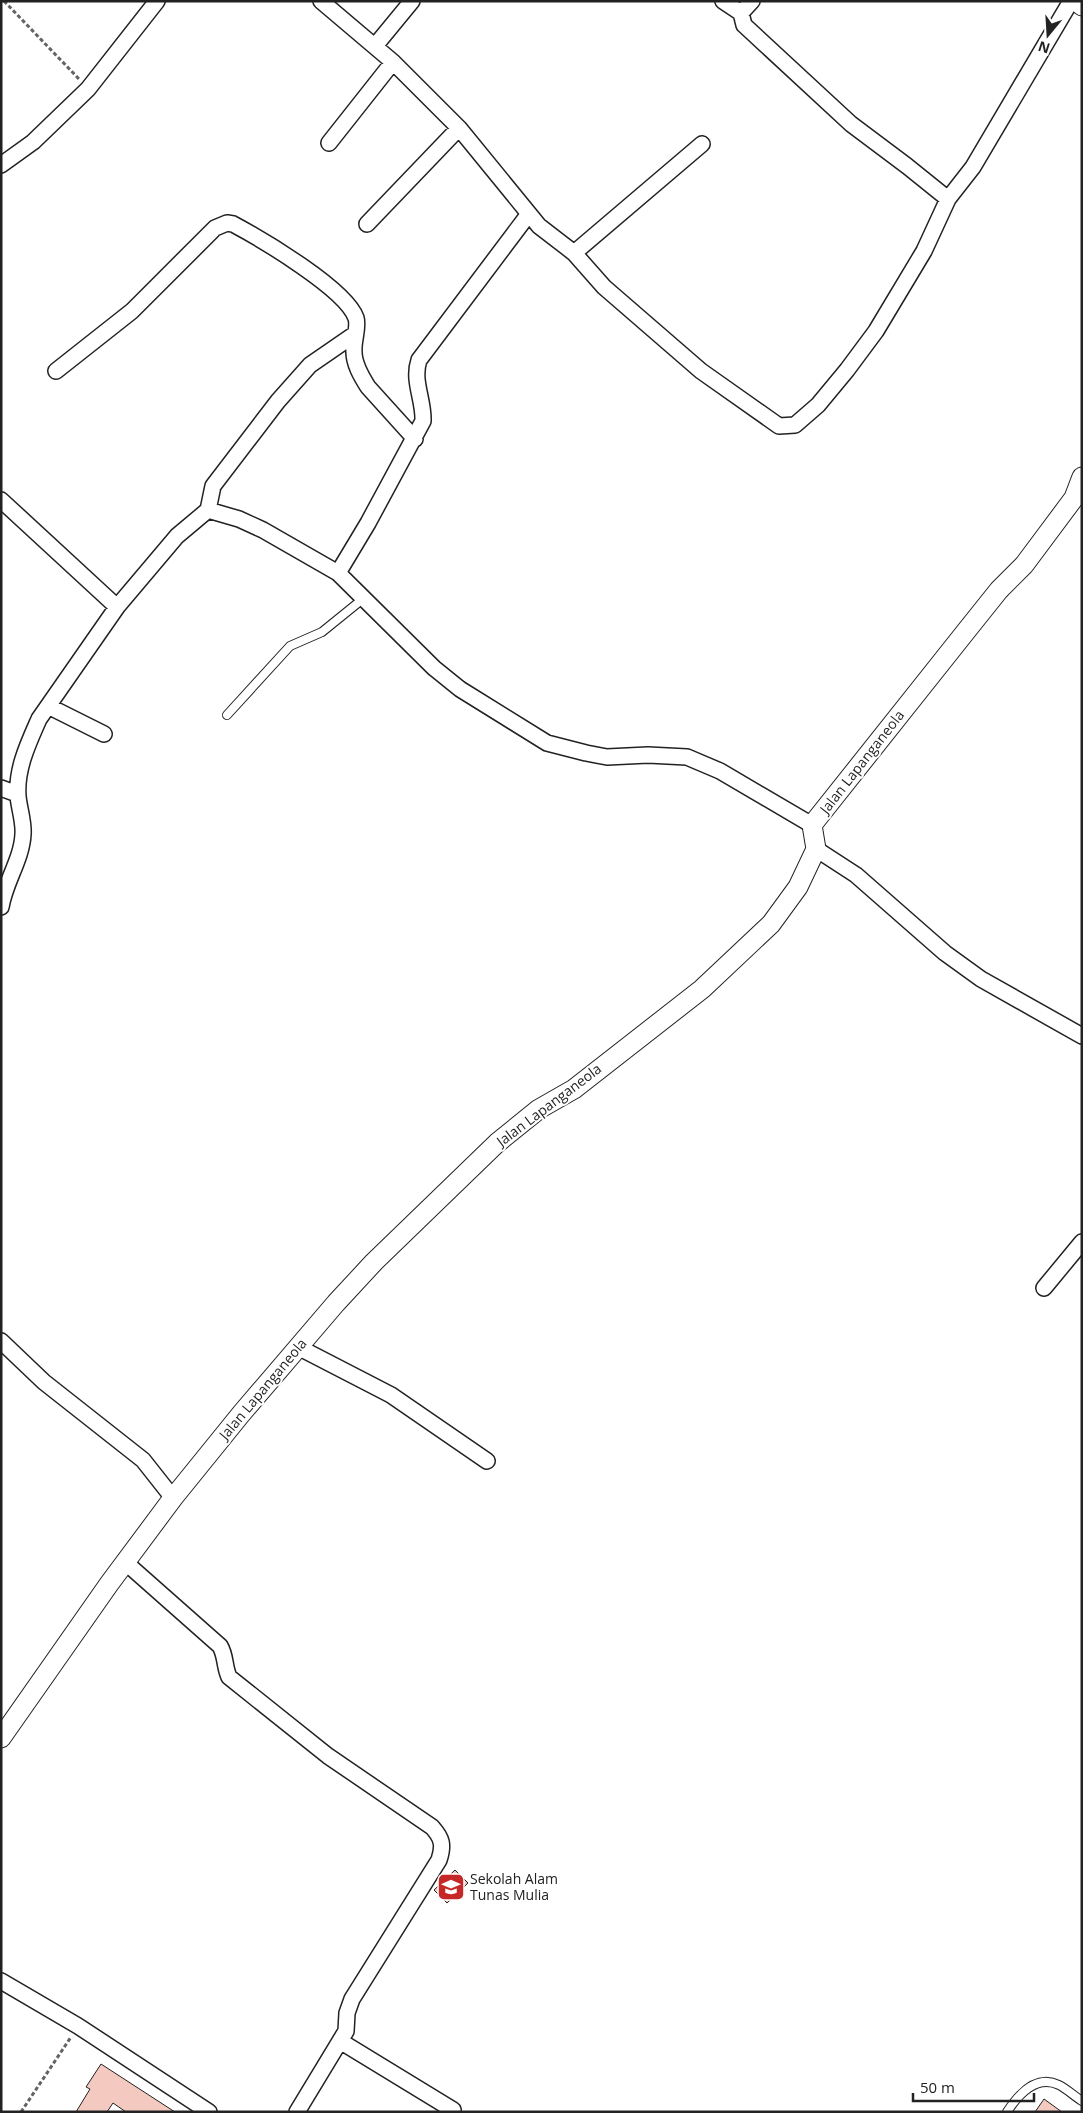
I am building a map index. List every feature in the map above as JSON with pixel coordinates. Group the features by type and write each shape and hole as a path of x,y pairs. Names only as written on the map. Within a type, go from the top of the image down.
{"street":[{"path":"1,165 33,142 88,89 157,1"},
{"path":"321,1 393,62 459,128 484,157 528,215 574,253 604,287 701,371 779,426 795,425 818,405 847,370 876,330 924,251 948,200 973,167 1070,1"},
{"path":"375,46 412,1"},
{"path":"723,1 741,13 744,25 851,124 948,200"},
{"path":"741,13 752,1"},
{"path":"1076,1 1082,6"},
{"path":"329,143 393,62"},
{"path":"367,224 459,128"},
{"path":"574,253 702,144"},
{"path":"338,572 415,439 423,421 424,412 418,390 417,367 419,360 528,215"},
{"path":"56,371 132,311 215,228 227,223 233,224 278,250 348,303 356,319 354,353 362,378 415,439"},
{"path":"1,907 10,876 18,858 23,833 17,778 39,720 117,607 177,536 208,510 213,486 278,401 310,365 355,334"},
{"name":"Jalan Lapanganeola","path":"1,1738 125,1562 173,1498 298,1347 374,1262 497,1142 539,1109 574,1089 702,989 770,924 798,887 816,849 812,825 999,590 1024,565 1074,498 1082,477"},
{"path":"1,500 117,607"},
{"path":"208,510 239,519 263,530 338,572 434,668 460,689 547,742 586,754 607,757 648,755 687,758 720,771 812,825"},
{"path":"48,706 104,734"},
{"path":"1,788 18,794"},
{"path":"816,849 856,875 945,953 981,980 1082,1036"},
{"path":"1044,1288 1082,1242"},
{"path":"1,1341 44,1382 143,1460 173,1498"},
{"path":"298,1347 391,1395 486,1460"},
{"path":"125,1562 220,1646 225,1655 224,1666 228,1677 328,1756 432,1826 441,1836 443,1848 440,1860 349,2005 346,2031 297,2112"},
{"path":"1,1981 78,2026 209,2112"},
{"path":"340,2041 453,2110"}],"lane":[{"path":"227,715 290,646 322,632 364,598"},
{"path":"1007,2112 1018,2095 1037,2083 1057,2084 1082,2101"}],"path":[{"path":"4,1 88,89"},
{"path":"21,2112 78,2026"}],"building":[{"name":"Sekolah Alam Tunas Mulia","path":"455,1870 468,1883 447,1903 434,1890"},
{"path":"101,2064 175,2112 126,2112 113,2103 107,2112 76,2112 90,2089 86,2087"},
{"path":"1044,2099 1062,2112 1035,2112"}],"place":[{"name":"Sekolah Alam Tunas Mulia","path":"451,1887"}]}
